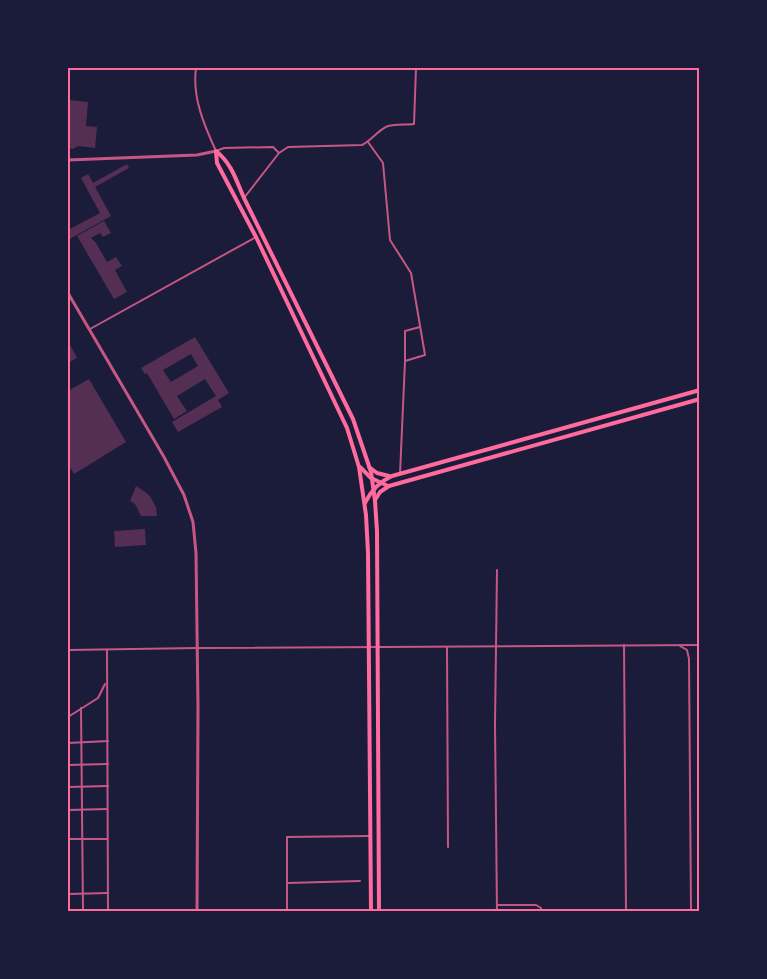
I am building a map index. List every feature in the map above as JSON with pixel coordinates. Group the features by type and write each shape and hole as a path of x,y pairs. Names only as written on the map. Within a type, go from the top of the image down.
{"main road":[{"path":"216,151 226,159 232,169 352,419 369,467 377,531 379,912"},
{"path":"216,151 216,163 256,237 347,428 359,466 365,503 368,553 371,912"},
{"path":"269,267 276,264"},
{"path":"297,324 304,320"},
{"path":"365,503 373,489 392,476 699,390"},
{"path":"375,501 380,492 389,486 699,399"},
{"path":"359,466 371,478 389,486"},
{"path":"369,467 377,473 392,476"}],"street":[{"path":"196,68 196,99 216,151"},
{"path":"244,198 279,153 288,147 362,145 389,126 414,124 416,68"},
{"path":"368,142 383,163 390,240 411,273 421,327 425,355 405,361"},
{"path":"68,160 197,155 230,148 273,147 279,153"},
{"path":"89,330 256,237"},
{"path":"68,293 164,456 184,495 192,522 196,553 197,912"},
{"path":"400,474 405,331 421,327"},
{"path":"497,570 495,768 497,912"},
{"path":"624,645 626,912"},
{"path":"678,645 687,650 689,659 691,912"},
{"path":"68,650 699,645"},
{"path":"447,647 448,847"},
{"path":"107,650 108,912"},
{"path":"68,717 98,698 107,682"},
{"path":"81,708 83,912"},
{"path":"68,743 108,741"},
{"path":"68,765 108,764"},
{"path":"68,787 108,786"},
{"path":"68,810 108,810"},
{"path":"288,912 287,837 370,836"},
{"path":"68,839 108,839"},
{"path":"287,883 360,881"},
{"path":"68,894 108,893"},
{"path":"497,905 536,905 541,908 541,912"}],"building":[{"path":"68,100 88,102 86,126 97,127 95,148 78,146 73,149 68,148"},
{"path":"127,164 129,168 95,187 111,216 68,240 68,230 100,213 81,178 88,174 93,183"},
{"path":"104,221 111,233 103,237 100,233 91,238 107,262 116,257 122,266 115,270 127,292 114,299 77,236"},
{"path":"195,337 229,393 218,400 222,407 178,432 172,422 216,396 205,379 177,396 187,411 174,419 147,373 145,374 141,368","holes":["191,354 198,366 171,382 163,370"]},
{"path":"68,341 77,358 68,363"},
{"path":"89,379 126,442 74,474 68,464 68,391"},
{"path":"136,486 151,498 156,507 157,516 141,516 135,504 130,501"},
{"path":"145,529 146,545 115,547 114,531"}]}
